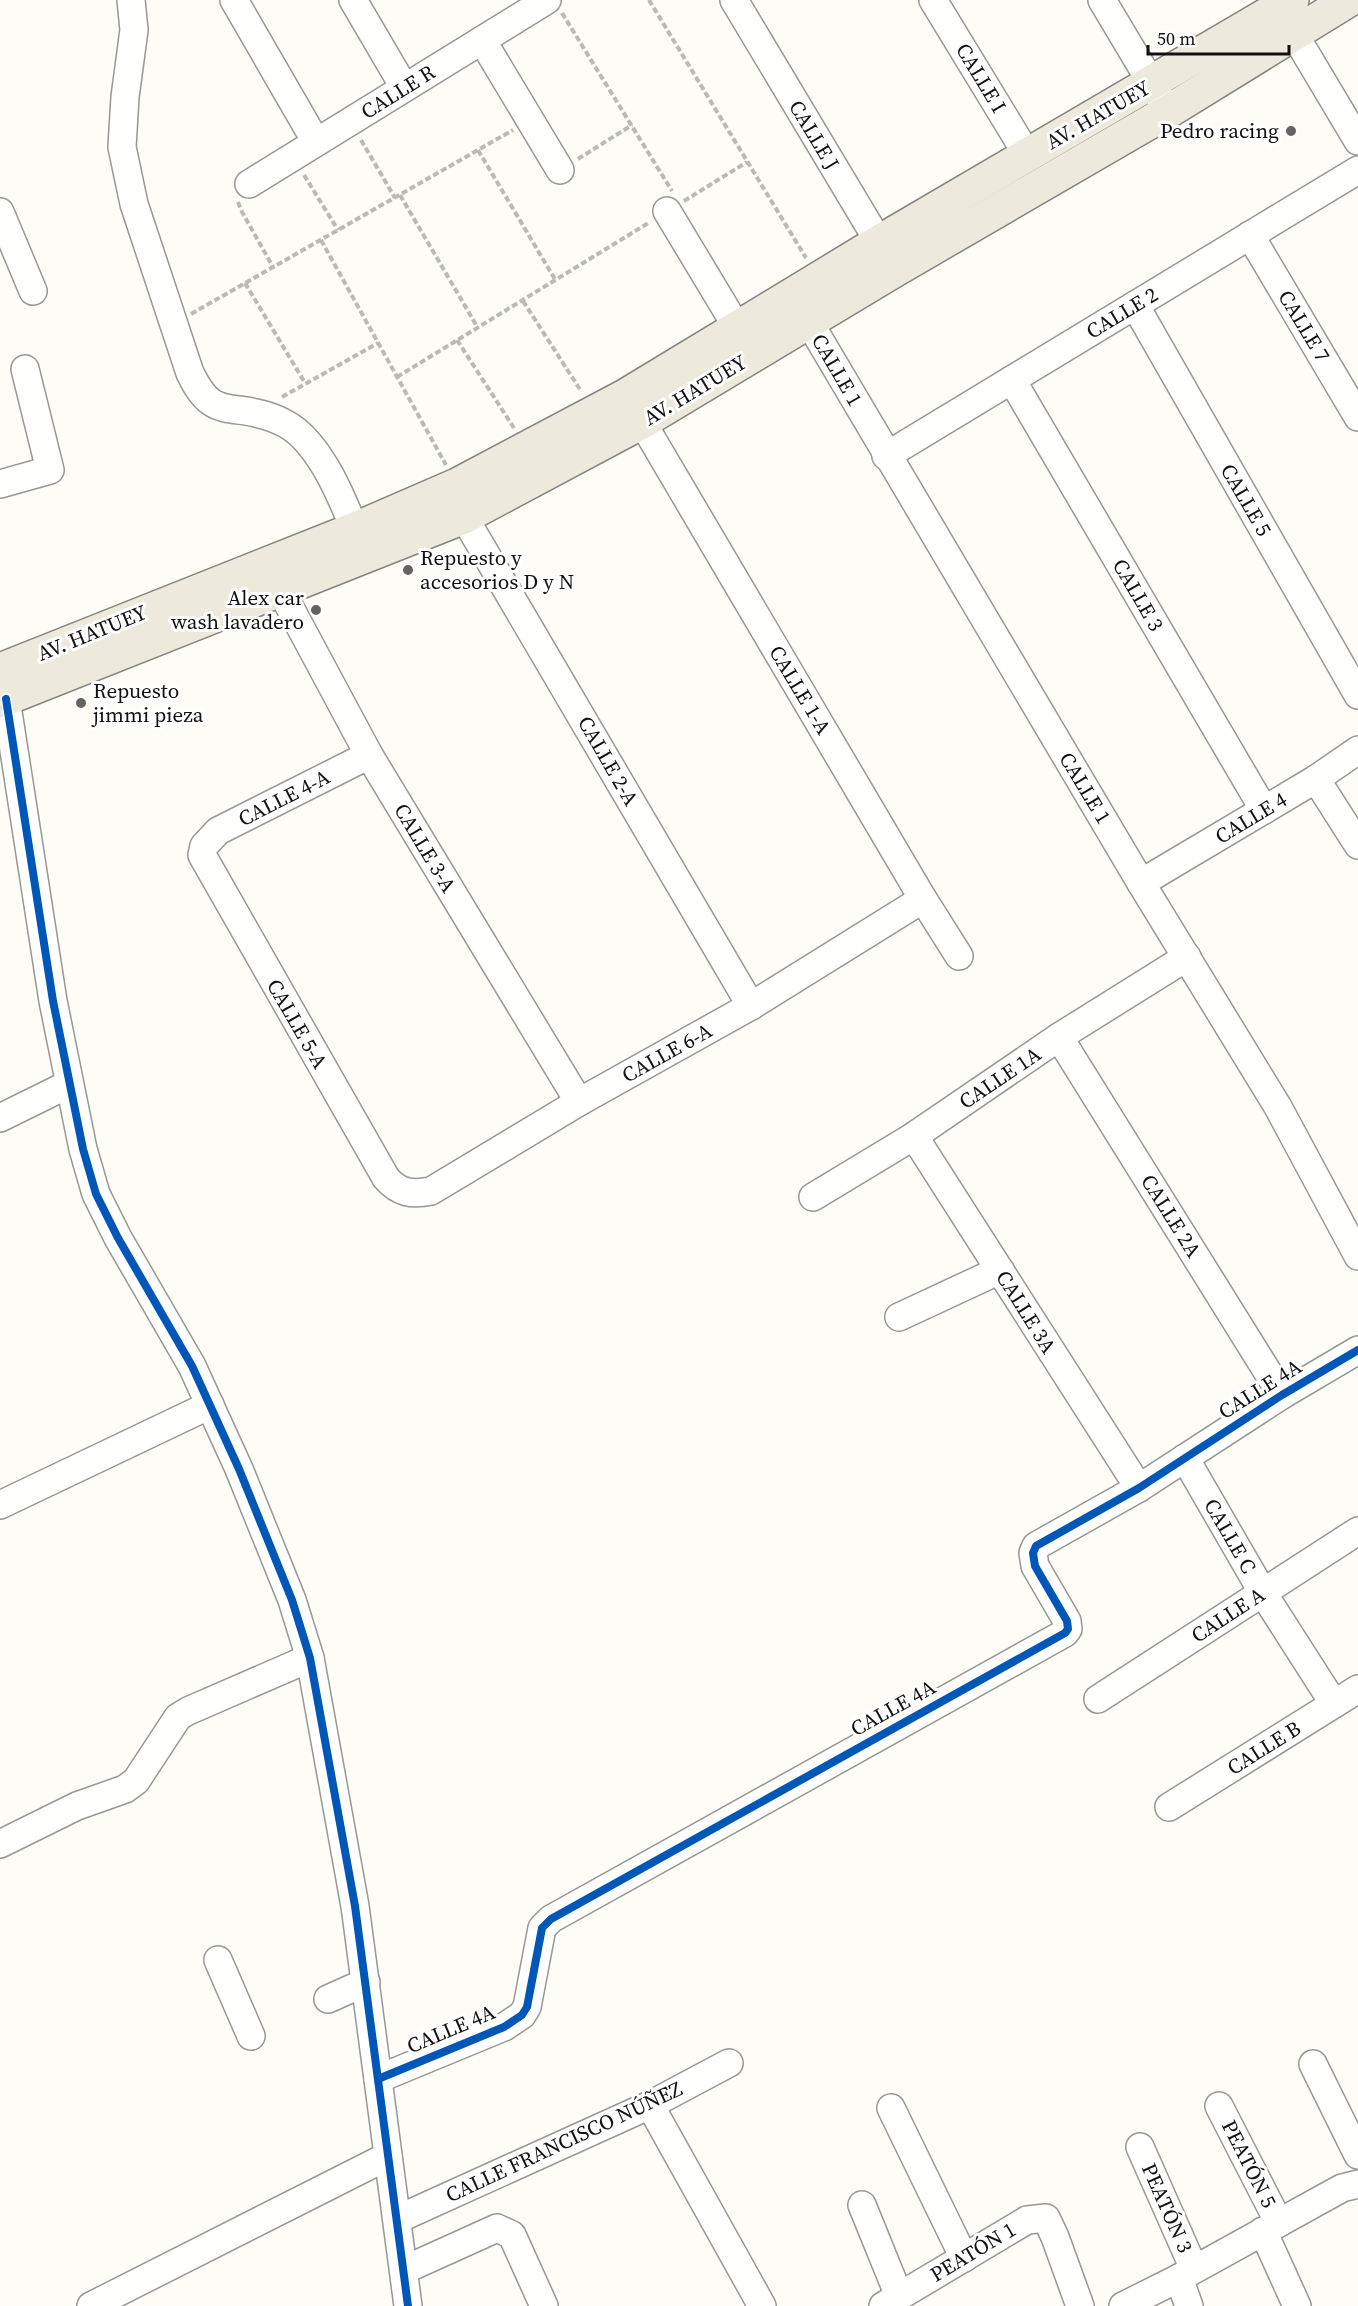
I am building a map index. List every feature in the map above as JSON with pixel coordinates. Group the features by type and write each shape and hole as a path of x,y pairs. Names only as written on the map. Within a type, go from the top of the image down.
{"main road":[{"name":"AV. HATUEY","path":"2,690 280,589 457,484 594,412 738,329 879,242 1151,84 1285,10 1349,0"},
{"name":"AV. HATUEY","path":"2,690 360,542 464,517 642,422 895,270 1169,111 1285,10"}],"street":[{"path":"234,0 316,142"},
{"path":"353,0 404,87"},
{"name":"CALLE J","path":"734,0 895,270"},
{"name":"CALLE I","path":"933,0 1028,156"},
{"path":"1102,0 1169,111"},
{"path":"135,2 122,147 134,204 172,325 190,373 198,389 211,402 229,409 255,412 287,425 311,446 333,481 360,542"},
{"name":"CALLE R","path":"249,184 482,40 554,5"},
{"path":"1285,10 1358,141"},
{"path":"482,40 560,170"},
{"name":"CALLE 2","path":"886,456 1358,170"},
{"path":"674,207 738,329"},
{"path":"0,212 9,260 33,291"},
{"name":"CALLE 7","path":"1250,235 1358,417"},
{"name":"CALLE 5","path":"1135,305 1358,695"},
{"name":"CALLE 1","path":"808,322 1141,883 1278,1107 1358,1256"},
{"path":"0,484 50,470 25,369"},
{"name":"CALLE 3","path":"1012,380 1264,810"},
{"name":"CALLE 1-A","path":"642,422 959,956"},
{"name":"CALLE 2-A","path":"464,517 751,1006"},
{"name":"CALLE 3-A","path":"280,589 369,755 579,1102"},
{"path":"2,690 51,991 82,1149 96,1194 118,1238 192,1366 210,1405 239,1469 292,1600 310,1658 353,1894 408,2306"},
{"name":"CALLE 4","path":"1141,883 1316,779 1358,750"},
{"name":"CALLE 4-A","path":"204,846 218,831 369,755"},
{"path":"1316,779 1358,845"},
{"name":"CALLE 5-A","path":"204,846 202,855 207,866 386,1178 394,1187 405,1192"},
{"name":"CALLE 6-A","path":"405,1192 418,1194 430,1191 579,1102 751,1006 924,899"},
{"name":"CALLE 1A","path":"813,1197 914,1136 1059,1037 1186,957"},
{"name":"CALLE 2A","path":"1059,1037 1282,1395"},
{"path":"0,1118 69,1084"},
{"name":"CALLE 3A","path":"914,1136 1138,1488"},
{"path":"899,1317 1000,1270"},
{"name":"CALLE 4A","path":"378,2079 504,2027 522,2015 530,1999 542,1928 551,1919 1065,1633 1068,1629 1068,1621 1035,1566 1033,1552 1043,1541 1138,1488 1282,1395 1358,1350"},
{"path":"0,1505 210,1405"},
{"name":"CALLE C","path":"1185,1458 1263,1593 1334,1704"},
{"name":"CALLE A","path":"1098,1699 1358,1532"},
{"path":"0,1844 77,1806 125,1789 142,1773 178,1718 188,1711 310,1658"},
{"name":"CALLE B","path":"1169,1807 1358,1689"},
{"path":"218,1960 251,2036"},
{"path":"328,2000 366,1982"},
{"name":"CALLE FRANCISCO NÚÑEZ","path":"398,2219 650,2105 729,2063"},
{"path":"1313,2064 1358,2156"},
{"path":"650,2105 762,2306"},
{"name":"PEATÓN 5","path":"1219,2106 1271,2227 1298,2306"},
{"path":"891,2108 964,2258"},
{"name":"PEATÓN 3","path":"1140,2147 1187,2274 1190,2306"},
{"path":"91,2306 388,2156"},
{"path":"1123,2306 1187,2274 1342,2188 1358,2184"},
{"path":"862,2205 891,2301"},
{"name":"PEATÓN 1","path":"891,2301 1027,2220 1046,2218 1080,2306"},
{"path":"404,2270 498,2228 512,2235 544,2306"}],"path":[{"path":"649,0 819,279"},
{"path":"554,5 632,125 674,207"},
{"path":"350,121 478,328"},
{"path":"172,325 530,121"},
{"path":"560,170 632,125"},
{"path":"478,150 556,281"},
{"path":"293,156 338,230"},
{"path":"397,377 747,162"},
{"path":"249,184 239,195 238,203 273,267"},
{"path":"321,240 457,484"},
{"path":"245,283 305,383"},
{"path":"522,301 594,412"},
{"path":"457,340 526,448"},
{"path":"255,412 378,343"}],"cycle path":[{"path":"6,699 53,1001 83,1149 96,1194 118,1238 192,1366 239,1469 292,1600 310,1658 355,1906 408,2306"},
{"path":"378,2079 504,2027 522,2015 527,2007 542,1928 551,1919 1065,1633 1068,1629 1067,1621 1035,1566 1033,1553 1036,1546 1139,1488 1282,1395 1358,1350"}],"place":[{"name":"Pedro racing","path":"1291,131"},
{"name":"Repuesto y accesorios D y N","path":"408,570"},
{"name":"Alex car wash lavadero","path":"316,610"},
{"name":"Repuesto jimmi pieza","path":"81,703"}]}
